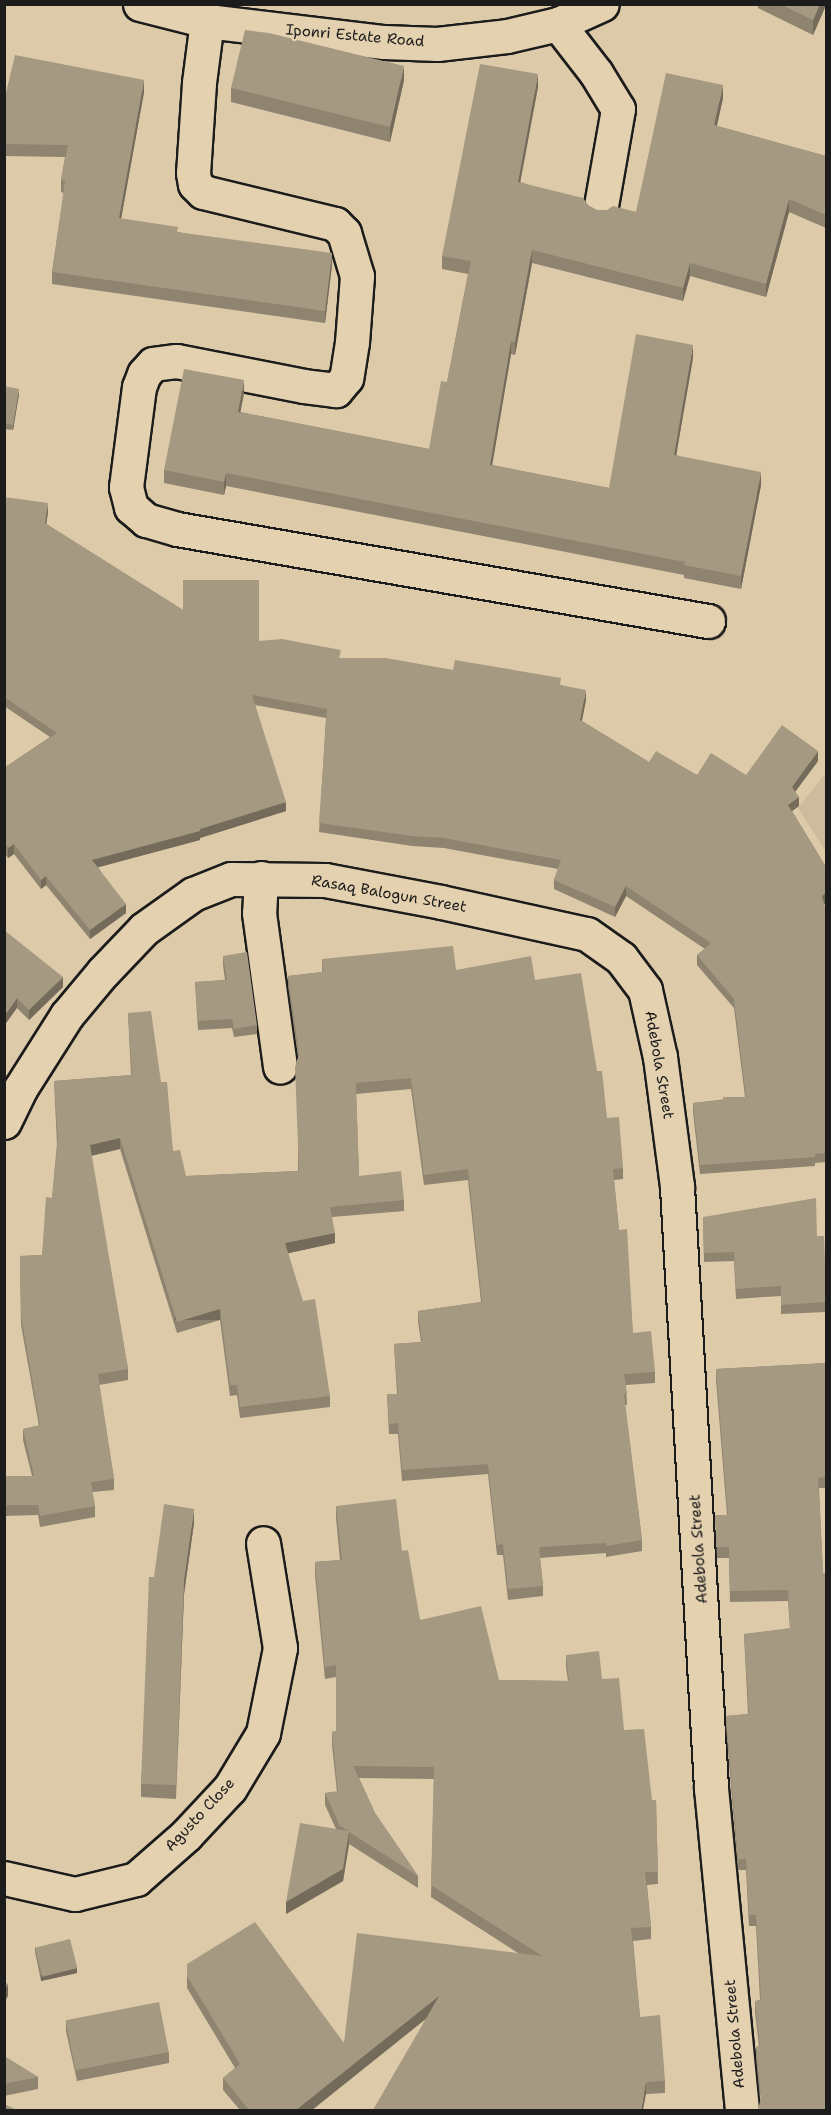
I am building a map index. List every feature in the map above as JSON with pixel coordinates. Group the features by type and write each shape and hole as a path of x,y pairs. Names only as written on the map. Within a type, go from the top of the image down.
{"street":[{"name":"Iponri Estate Road","path":"140,4 207,21 384,42 437,44 507,36 558,24 602,4"},
{"path":"207,21 199,82 193,173 195,184 203,192 335,224 344,233 357,276 352,342 346,378 336,390 176,361 153,364 144,374 139,387 126,487 131,507 146,520 177,529 708,621"},
{"path":"558,24 596,73 618,109 601,205"},
{"path":"261,878 259,913 280,1067"},
{"name":"Rasaq Balogun Street","path":"4,1122 20,1089 67,1015 144,929 193,894 231,879 325,879 587,934 621,958 645,990"},
{"name":"Adebola Street","path":"645,990 660,1056 677,1187 711,1788 742,2110"},
{"name":"Agusto Close","path":"4,1878 75,1894 136,1879 186,1835 230,1788 263,1733 280,1648 263,1543"}],"shaded area":[{"path":"826,773 826,852 798,808"}],"building":[{"path":"780,4 820,4 813,20"},
{"path":"245,30 269,33 404,66 390,127 231,88"},
{"path":"15,55 144,80 119,218 178,227 177,232 332,253 325,311 52,272 65,181 61,180 68,145 4,144 4,101"},
{"path":"480,64 538,74 518,182 583,198 589,206 597,210 607,210 613,206 636,212 666,73 723,85 714,125 826,156 826,215 789,199 766,284 690,263 683,288 532,250 515,342 511,341 490,465 609,488 636,334 693,345 674,455 761,472 741,576 684,565 685,562 226,473 224,482 164,470 184,369 244,380 238,412 429,449 441,381 447,382 471,261 442,256"},
{"path":"4,386 19,389 13,425 4,423"},
{"path":"4,497 48,503 45,523 183,610 183,580 259,580 259,641 282,639 341,650 339,658 386,658 453,670 455,660 561,678 560,685 586,690 580,720 649,762 656,751 697,775 711,753 746,775 782,725 818,751 792,787 799,797 788,805 826,867 826,893 822,896 826,911 826,1153 815,1154 815,1157 700,1165 693,1103 723,1100 723,1097 746,1097 734,999 697,955 711,943 626,886 615,907 554,880 561,860 444,838 412,836 319,823 327,709 252,695 286,802 200,829 200,831 92,860 126,904 90,930 46,876 41,880 14,844 8,848 4,843 4,768 57,733 4,697"},
{"path":"4,930 63,977 29,1010 17,998 4,1016"},
{"path":"453,946 456,970 531,956 535,980 581,973 597,1071 602,1071 607,1118 619,1117 623,1168 613,1169 619,1230 627,1229 633,1333 651,1331 655,1372 624,1374 627,1394 624,1394 642,1540 606,1546 606,1543 539,1547 543,1586 508,1589 503,1544 497,1545 488,1464 402,1470 398,1423 389,1424 387,1394 398,1394 394,1344 422,1342 418,1311 482,1302 468,1169 424,1175 411,1078 356,1083 359,1176 401,1171 404,1200 330,1207 335,1233 285,1243 303,1301 315,1299 330,1396 240,1407 237,1385 230,1385 220,1309 177,1322 120,1138 90,1145 128,1369 98,1374 114,1479 91,1482 95,1506 40,1516 38,1505 4,1505 4,1476 34,1476 23,1429 40,1425 21,1315 20,1256 42,1255 46,1197 52,1198 58,1139 54,1081 132,1075 128,1013 151,1011 161,1082 167,1082 173,1151 180,1150 186,1176 299,1171 295,1067 299,1054 288,976 323,972 322,959"},
{"path":"247,952 257,1025 234,1029 232,1019 198,1021 195,982 227,980 223,956"},
{"path":"816,1198 817,1236 824,1236 826,1302 781,1305 781,1286 736,1289 734,1252 704,1253 703,1217"},
{"path":"826,1363 826,1477 818,1478 823,1573 826,1573 826,2110 758,2110 761,2097 756,2047 760,2046 755,2001 761,2000 756,1915 749,1915 746,1859 738,1859 726,1716 749,1714 744,1634 790,1628 788,1590 730,1591 729,1547 717,1547 715,1515 728,1515 716,1369"},
{"path":"396,1499 402,1551 408,1550 420,1620 481,1606 499,1680 569,1681 566,1655 599,1651 602,1679 619,1678 624,1730 644,1729 652,1800 656,1800 658,1872 645,1872 651,1927 631,1928 640,2017 660,2015 665,2081 646,2082 641,2110 373,2110 439,1996 296,2110 249,2110 223,2078 240,2064 187,1976 187,1964 255,1922 344,2043 357,1933 542,1956 431,1885 434,1767 353,1766 375,1813 418,1876 349,1832 343,1869 286,1902 300,1823 349,1831 340,1826 325,1793 338,1791 332,1732 336,1731 336,1665 325,1667 315,1562 342,1560 336,1506"},
{"path":"164,1504 194,1509 184,1580 176,1785 141,1784 149,1577 154,1577"},
{"path":"70,1939 77,1968 42,1977 35,1948"},
{"path":"159,2002 169,2052 75,2070 66,2020"},
{"path":"4,2056 38,2077 4,2084"},
{"path":"4,2104 17,2110 4,2110"}]}
